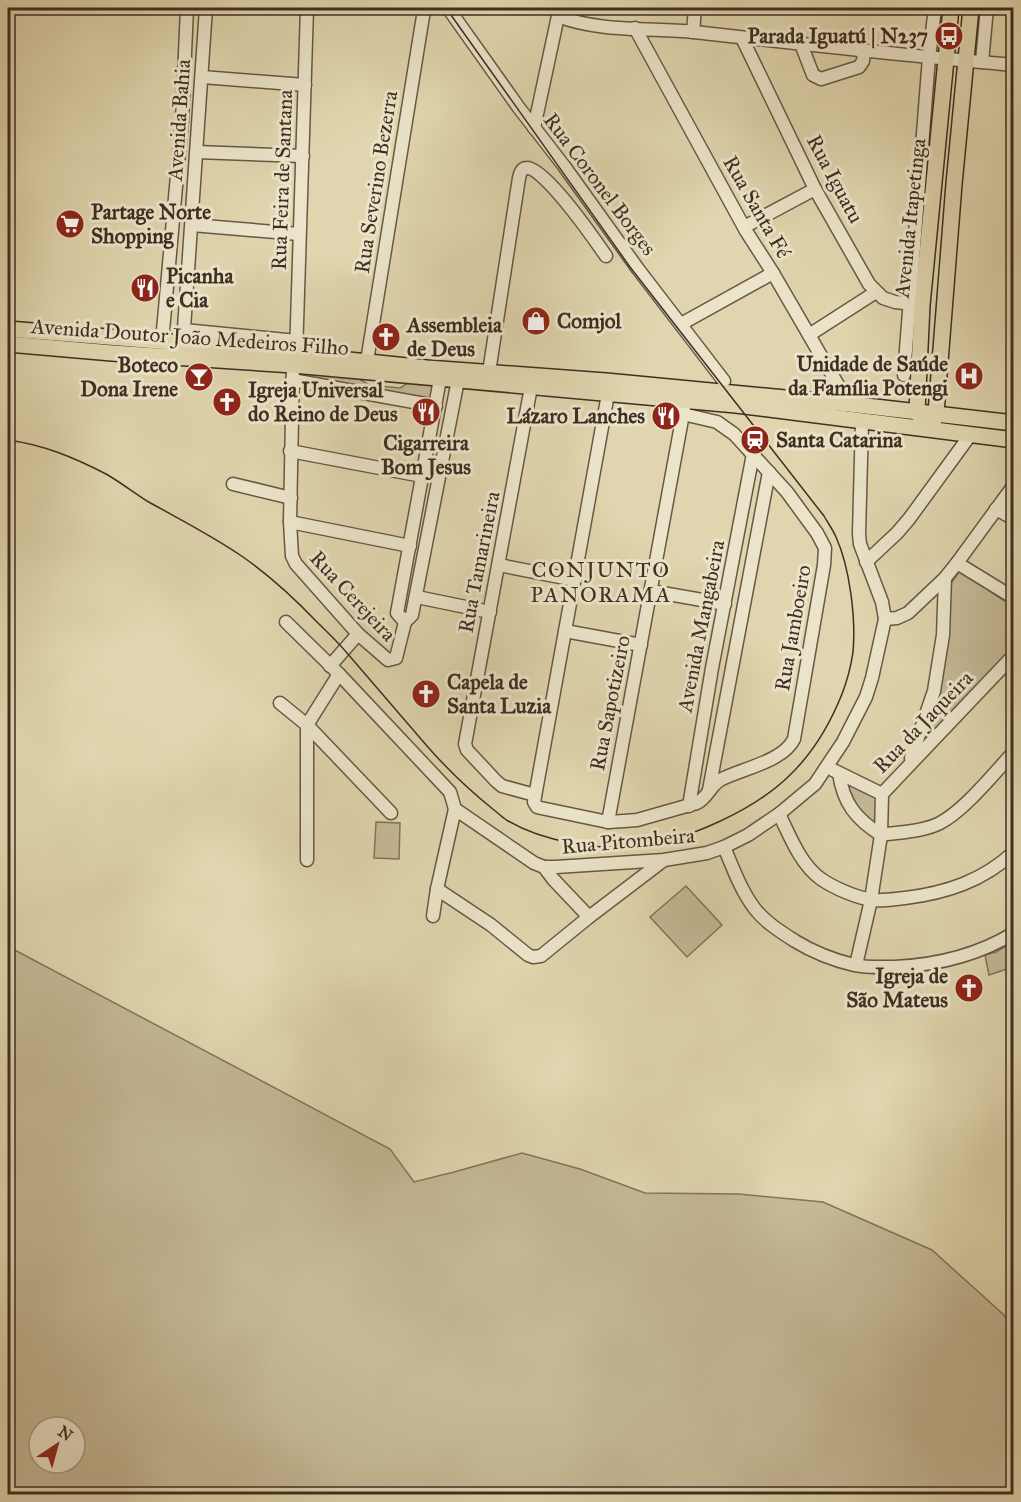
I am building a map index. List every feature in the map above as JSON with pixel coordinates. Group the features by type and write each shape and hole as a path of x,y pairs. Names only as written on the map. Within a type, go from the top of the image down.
{"main road":[{"name":"Avenida Itapetinga","path":"917,411 920,379 915,304 934,182 951,8"},
{"name":"Avenida Itapetinga","path":"931,423 956,165 974,62 971,8"},
{"path":"936,163 956,165"},
{"path":"934,182 954,184"},
{"name":"Avenida Doutor João Medeiros Filho","path":"8,329 162,342 184,337 294,360 440,379 608,394 684,407 736,405 887,424 1014,423"},
{"path":"112,353 126,350 175,353 180,350 184,337"},
{"path":"70,350 70,343 73,340 114,343 125,339"},
{"name":"Avenida Doutor João Medeiros Filho","path":"8,344 112,353 367,361 917,411"},
{"path":"894,409 906,401 920,379"},
{"path":"917,411 931,423"},
{"name":"Avenida Doutor João Medeiros Filho","path":"931,423 966,434 1014,440"}],"street":[{"name":"Avenida Bahia","path":"162,342 182,120 187,8"},
{"name":"Avenida Bahia","path":"184,337 206,8"},
{"name":"Rua Feira de Santana","path":"294,360 305,85 303,8"},
{"name":"Rua Coronel Borges","path":"448,8 638,269 724,381"},
{"path":"693,32 695,8"},
{"name":"Avenida Itapetinga","path":"904,375 915,304 929,57 935,8"},
{"name":"Avenida Itapetinga","path":"974,62 987,8"},
{"name":"Rua Severino Bezerra","path":"367,361 424,10"},
{"path":"534,128 561,12 579,23 589,25 693,32 947,60 1014,65"},
{"name":"Rua Santa Fé","path":"635,28 744,227 849,404"},
{"name":"Rua Iguatu","path":"742,38 815,189 869,284 876,292"},
{"path":"801,44 813,75 821,79 859,67 863,61 864,51"},
{"path":"202,77 305,85"},
{"path":"197,152 303,156"},
{"path":"489,372 519,178 524,168 538,172 557,190 606,256"},
{"path":"744,227 815,189"},
{"path":"192,225 300,234"},
{"path":"681,324 773,273"},
{"path":"809,335 876,292 883,298 895,302 915,304"},
{"path":"294,360 436,406"},
{"name":"Rua Cerejeira","path":"294,360 290,451 290,522 293,559 358,634 384,658 391,660 397,656 405,622"},
{"path":"440,379 397,613 405,622 412,615 417,597 458,380"},
{"name":"Rua Tamarineira","path":"531,387 465,744 467,750 502,786 535,798"},
{"path":"608,394 535,798 537,807 608,822 637,820 689,806 703,800 709,790"},
{"name":"Rua Jamboeiro","path":"684,407 723,425 734,434 794,501 825,548 824,566 792,743 781,753 754,767 721,779 709,790"},
{"name":"Rua Sapotizeiro","path":"608,822 684,407"},
{"name":"Rua Pitombeira","path":"286,622 335,670 450,792 455,809 525,857 544,867 556,867 664,860 707,854 748,835 810,790 827,767 866,697 885,619 882,602 860,544 862,421"},
{"path":"866,562 909,519 966,434"},
{"path":"290,451 422,476"},
{"name":"Avenida Mangabeira","path":"689,806 712,668 753,454"},
{"name":"Avenida Mangabeira","path":"709,790 769,472"},
{"path":"233,484 291,498"},
{"path":"885,619 897,618 908,613 945,578 1014,485"},
{"path":"996,509 1014,519"},
{"path":"290,522 410,546"},
{"path":"957,563 1014,598"},
{"path":"499,565 575,580"},
{"path":"908,765 934,691 943,635 945,578"},
{"path":"651,591 724,604"},
{"path":"417,597 490,612"},
{"path":"565,631 640,645"},
{"path":"307,860 308,725 335,670 358,634"},
{"name":"Rua da Jaqueira","path":"855,965 871,900 881,835 882,794 1014,656"},
{"path":"712,668 731,672"},
{"path":"280,703 308,725 391,813"},
{"path":"839,773 845,798 852,811 881,835 922,829 954,814 1014,752"},
{"path":"827,767 882,794"},
{"path":"433,916 455,809"},
{"path":"778,814 800,854 821,879 841,890 871,900 944,892 986,873 1014,852"},
{"path":"724,848 743,891 755,910 805,947 855,965 876,968 939,963 978,951 1014,933"},
{"path":"437,889 491,925 528,955 541,956 664,860"},
{"path":"544,867 589,917"}],"shaded area":[{"path":"301,373 358,378 369,385 400,388 408,383 432,384 434,385 432,402 300,378"},
{"path":"960,571 1013,607 1013,650 921,748 940,693 947,621 946,590"},
{"path":"852,785 879,801 875,820 871,826 844,787"},
{"path":"376,822 400,823 399,859 374,858"},
{"path":"686,886 722,925 687,957 650,917"},
{"path":"1013,942 1013,967 989,975 985,955 996,952"},
{"path":"8,943 9,947 390,1149 414,1182 522,1153 580,1169 645,1193 739,1194 823,1202 932,1250 1004,1315 1013,1331 1013,1494 8,1494"}],"tram line":[{"path":"8,440 58,452 106,474 253,564 291,596 336,641 451,772 508,821 522,828 555,839 590,846 624,847 659,843 699,830 739,812 775,789 789,776 813,748 826,727 842,694 851,663 854,639 853,609 845,563 836,537 824,516 630,267 446,8"}],"place":[{"name":"Parada Iguatú | N237","path":"949,36"},
{"name":"Partage Norte Shopping","path":"70,224"},
{"name":"Picanha e Cia","path":"145,288"},
{"name":"Comjol","path":"536,321"},
{"name":"Assembleia de Deus","path":"386,337"},
{"name":"Unidade de Saúde da Família Potengi","path":"969,376"},
{"name":"Boteco Dona Irene","path":"199,377"},
{"name":"Igreja Universal do Reino de Deus","path":"227,402"},
{"name":"Cigarreira Bom Jesus","path":"426,412"},
{"name":"Lázaro Lanches","path":"666,416"},
{"name":"Santa Catarina","path":"755,440"},
{"name":"Capela de Santa Luzia","path":"426,694"},
{"name":"Igreja de São Mateus","path":"969,988"}],"district":[{"name":"CONJUNTO PANORAMA","path":"601,582"}]}
